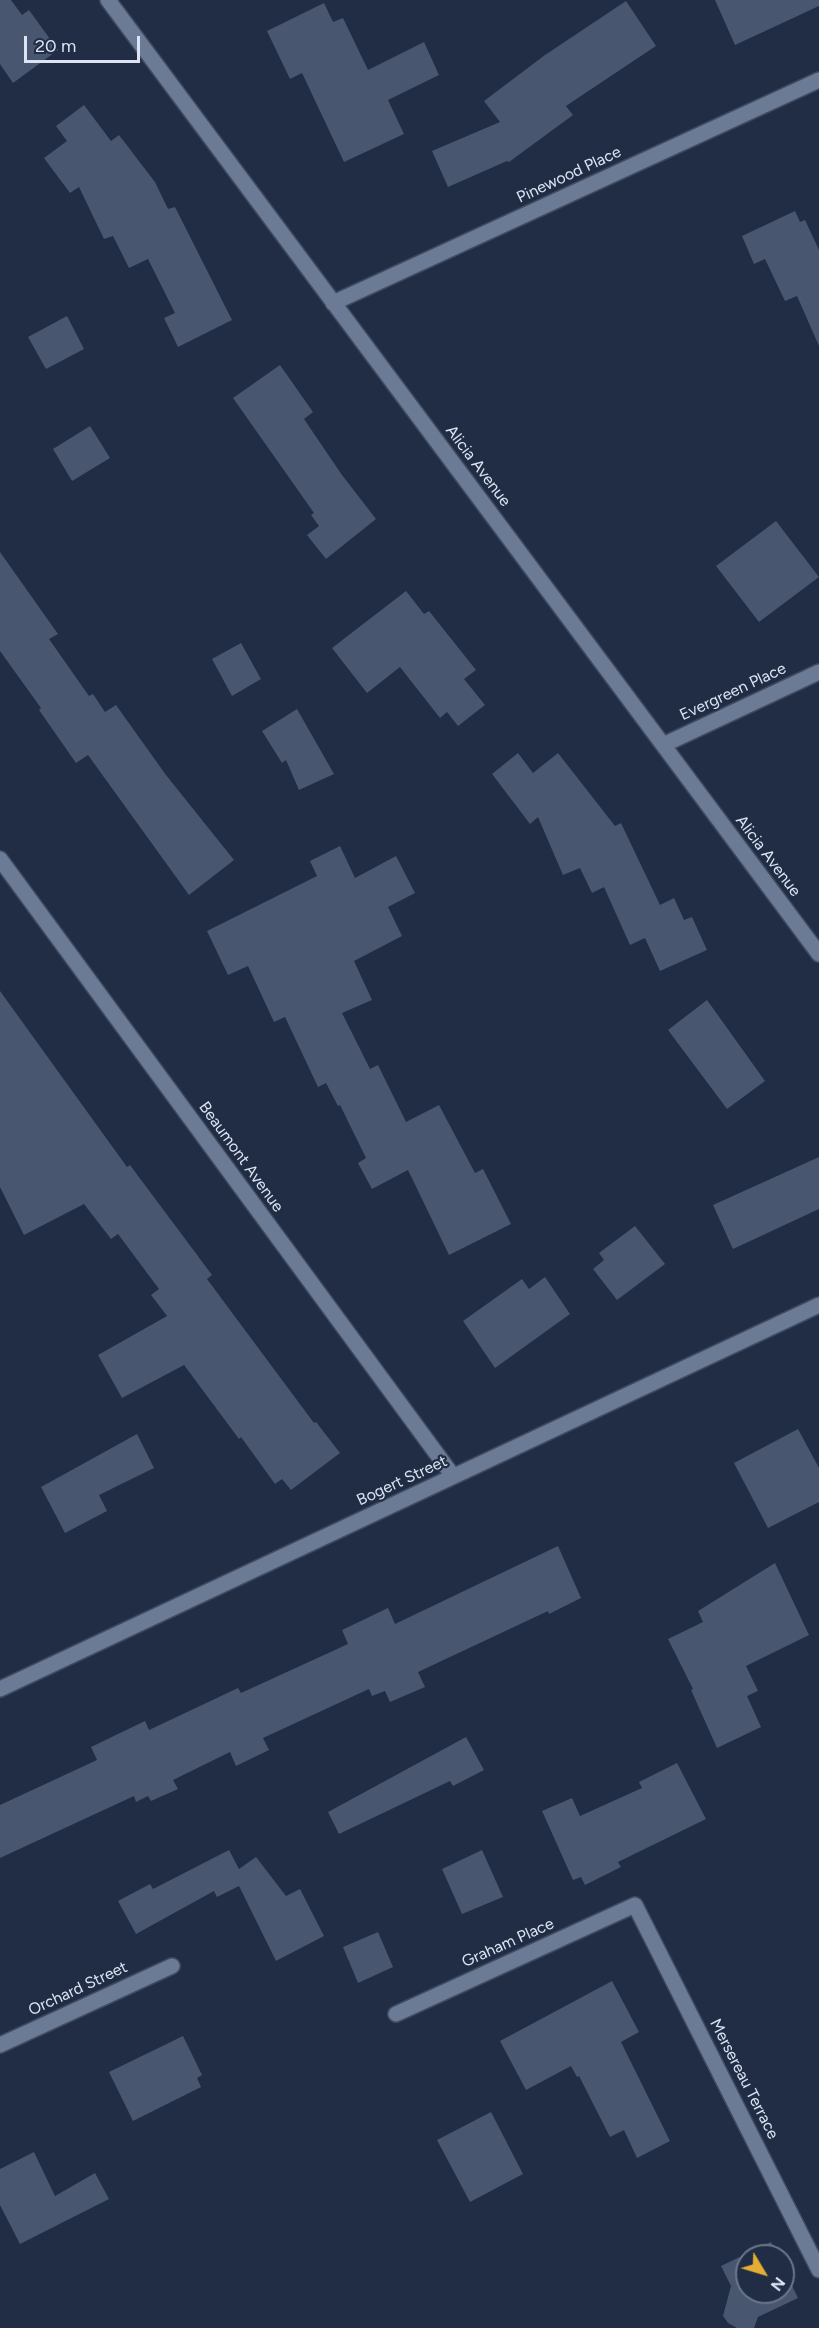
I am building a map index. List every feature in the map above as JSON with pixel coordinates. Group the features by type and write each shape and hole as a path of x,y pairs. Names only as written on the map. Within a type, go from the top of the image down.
{"street":[{"name":"Alicia Avenue","path":"108,0 819,954"},
{"name":"Pinewood Place","path":"333,303 819,80"},
{"name":"Evergreen Place","path":"663,745 819,672"},
{"name":"Beaumont Avenue","path":"0,859 453,1476"},
{"name":"Bogert Street","path":"0,1689 819,1305"},
{"name":"Graham Place","path":"396,2014 635,1905"},
{"name":"Mersereau Terrace","path":"635,1905 819,2270"},
{"name":"Orchard Street","path":"0,2045 172,1966"}],"building":[{"path":"0,0 11,0 22,15 29,10 58,50 13,83 0,64"},
{"path":"715,0 819,0 819,6 735,45"},
{"path":"626,1 656,46 566,106 573,115 509,162 448,187 432,151 500,122 484,101 545,55"},
{"path":"324,3 333,22 343,18 368,70 424,42 439,75 388,100 404,134 344,162 302,73 290,79 267,31"},
{"path":"84,105 111,141 119,135 155,182 168,209 175,207 232,320 178,347 164,318 175,313 148,259 129,268 113,236 104,239 79,187 70,193 44,158 67,141 56,126"},
{"path":"795,211 800,222 805,220 819,250 819,346 797,296 785,301 765,259 754,264 742,236"},
{"path":"67,316 84,349 46,369 28,337"},
{"path":"280,365 313,412 304,419 342,475 376,519 326,559 307,535 319,526 311,515 314,513 233,398"},
{"path":"90,426 110,458 72,481 53,449"},
{"path":"776,521 819,577 759,622 716,566"},
{"path":"0,552 58,634 49,639 89,696 93,694 105,712 116,705 166,775 234,860 189,895 88,755 76,763 39,710 41,708 0,651"},
{"path":"406,591 424,614 429,611 476,670 464,679 485,705 458,726 447,712 440,718 400,667 367,693 332,648"},
{"path":"241,643 261,679 232,696 212,659"},
{"path":"297,709 334,774 299,790 286,760 282,763 262,731"},
{"path":"518,753 533,773 558,753 615,826 621,823 660,905 674,898 684,920 692,917 707,950 660,971 645,938 630,945 604,887 592,893 580,868 563,875 538,817 530,824 492,774"},
{"path":"340,846 355,878 396,856 415,893 388,907 402,936 354,961 372,1000 342,1013 370,1069 378,1065 406,1122 439,1105 475,1173 483,1169 511,1224 449,1255 408,1170 372,1189 358,1163 366,1158 340,1105 338,1106 326,1083 318,1087 285,1017 274,1022 248,966 228,975 207,931 317,876 310,861"},
{"path":"0,991 127,1167 130,1165 212,1275 207,1279 314,1423 316,1422 340,1453 291,1490 282,1479 275,1484 184,1365 122,1398 98,1355 167,1316 151,1295 159,1289 118,1234 111,1239 84,1204 24,1235 0,1187"},
{"path":"707,1000 765,1081 727,1109 668,1030"},
{"path":"819,1157 819,1209 733,1249 713,1205"},
{"path":"635,1226 665,1264 617,1300 593,1269 604,1260 599,1253"},
{"path":"545,1277 570,1314 495,1368 463,1321 522,1279 529,1289"},
{"path":"798,1429 819,1468 819,1502 768,1528 734,1463"},
{"path":"137,1434 154,1468 99,1495 107,1511 65,1533 41,1487"},
{"path":"558,1546 581,1598 549,1614 548,1611 418,1672 425,1687 390,1702 385,1691 372,1696 369,1689 263,1738 269,1750 236,1766 230,1752 173,1780 178,1789 151,1801 148,1796 136,1802 134,1796 0,1858 0,1805 97,1760 91,1747 145,1721 149,1730 238,1688 241,1693 348,1644 342,1630 388,1608 395,1624"},
{"path":"775,1563 809,1635 746,1666 758,1691 747,1696 761,1727 717,1748 691,1690 693,1689 668,1639 703,1622 698,1611"},
{"path":"466,1737 484,1770 453,1786 450,1781 339,1834 328,1812"},
{"path":"677,1763 706,1819 618,1862 621,1867 585,1885 581,1877 573,1880 542,1811 572,1798 580,1816 642,1788 639,1782"},
{"path":"229,1850 239,1869 256,1857 286,1896 300,1889 324,1936 276,1961 239,1886 217,1897 214,1891 136,1934 118,1901 150,1884 153,1889"},
{"path":"482,1850 503,1897 462,1914 442,1869"},
{"path":"378,1932 393,1967 358,1983 343,1947"},
{"path":"612,1981 639,2032 621,2042 670,2141 637,2158 624,2130 610,2137 579,2076 577,2077 571,2066 526,2090 500,2041"},
{"path":"183,2036 202,2075 197,2078 201,2087 133,2121 109,2072"},
{"path":"491,2112 523,2174 470,2202 437,2140"},
{"path":"34,2152 55,2196 95,2173 109,2199 20,2244 0,2205 0,2169"},
{"path":"735,2259 735,2304 785,2304 758,2317 754,2328 737,2328 728,2323 723,2316 731,2286 721,2266"}]}
